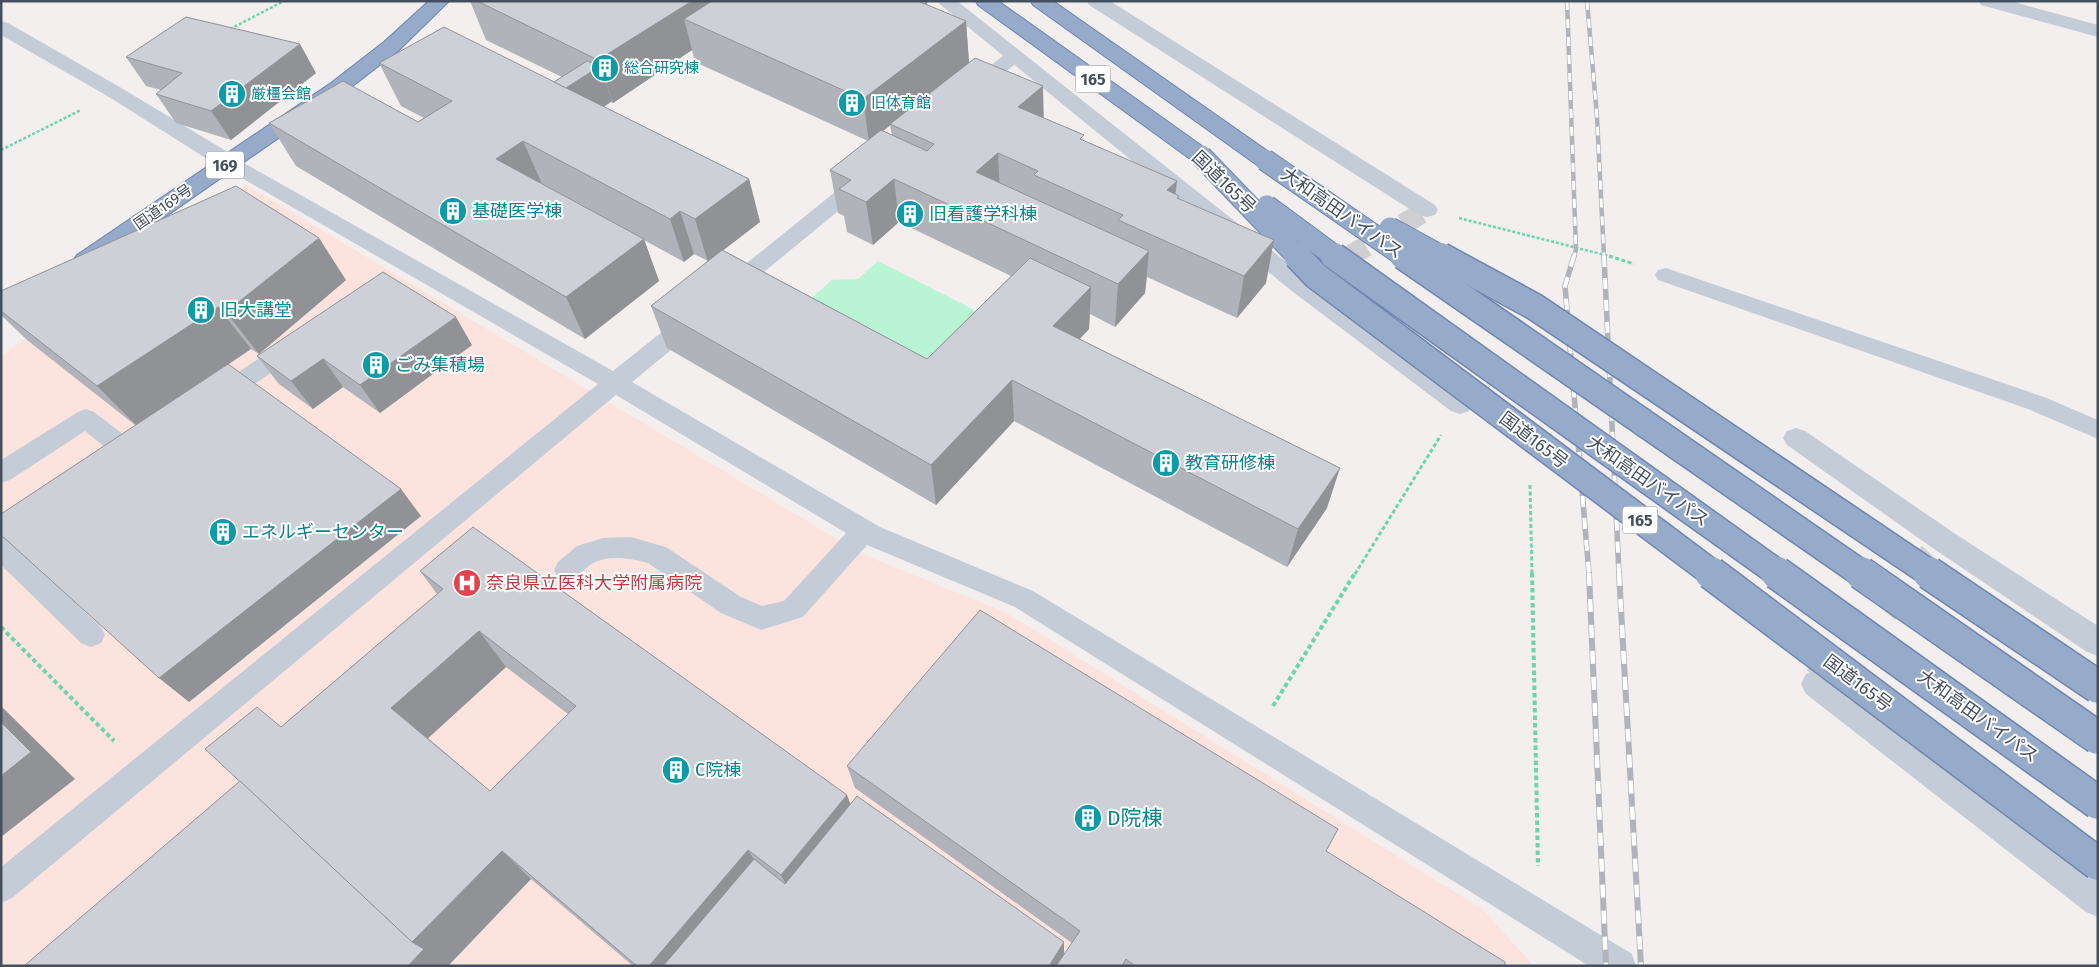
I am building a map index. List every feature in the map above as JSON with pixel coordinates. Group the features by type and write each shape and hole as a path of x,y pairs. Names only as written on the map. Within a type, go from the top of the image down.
{"highway":[{"name":"国道169号","path":"66,274 228,162 308,110 391,47 440,1"},
{"name":"国道165号","path":"985,1 1201,156 1316,276 2098,864"},
{"name":"国道165号","path":"1040,1 1228,133"},
{"name":"大和高田バイパス","path":"1228,133 2098,738"},
{"name":"大和高田バイパス","path":"1201,156 1391,299 1909,665 2098,803"},
{"path":"1265,160 1535,307 2098,687"}],"street":[{"path":"945,1 1301,286 1460,404"},
{"path":"1096,1 1427,210"},
{"path":"1988,1 2098,31"},
{"path":"1,27 116,93 228,162"},
{"path":"1796,438 1944,541 2098,643"},
{"path":"1817,684 2098,900"}],"lane":[{"path":"960,100 1014,56"},
{"path":"228,162 403,273 614,383 864,530 1024,599 1620,966"},
{"path":"1,887 876,169"},
{"path":"1666,275 2036,403 2098,430"},
{"path":"197,411 312,334"},
{"path":"1,473 86,418 132,455 156,439"},
{"path":"95,460 119,444"},
{"path":"48,494 32,505 6,541 9,556 91,635"},
{"path":"567,570 586,554 595,551 614,547 644,550 657,555 731,605 761,618 793,609 864,530"}],"path":[{"path":"224,32 284,1"},
{"path":"1,150 116,93"},
{"path":"1427,210 1576,249 1604,254 1666,275"},
{"path":"1252,740 1446,427"},
{"path":"1530,484 1540,918"},
{"path":"1,627 143,770"}],"shaded area":[{"name":"奈良県立医科大学附属病院","path":"245,184 862,554 1005,612 1482,909 1534,966 1,966 1,356"}],"green space":[{"path":"878,261 1006,326 932,400 786,320 832,280 858,279"}],"building":[{"path":"477,1 692,1 598,60"},
{"path":"712,1 918,1 966,21 863,99 684,19"},
{"path":"186,17 300,44 211,111 156,94 182,73 126,57"},
{"path":"444,27 749,179 695,219 680,211 670,219 523,141 496,159 644,239 566,297 269,123 343,81 418,122 452,101 379,63"},
{"path":"975,58 1043,86 1018,107 1084,135 1080,139 1177,181 1167,190 1179,196 1177,198 1274,240 1244,276 1118,220 1123,215 1034,175 1038,171 998,153 976,172 1149,251 1118,284 894,179 866,202 839,189 851,180 830,170 881,130 927,151 934,144 890,124"},
{"path":"587,61 600,66 566,88 554,82"},
{"path":"236,186 319,238 226,312 218,307 97,386 1,311 1,291"},
{"path":"722,250 927,359 1030,258 1091,287 1053,326 1340,468 1298,529 1012,380 931,465 651,306"},
{"path":"383,272 456,317 360,385 323,359 291,381 257,356"},
{"name":"エネルギーセンター","path":"228,364 401,489 159,678 1,535 1,514"},
{"name":"C院棟","path":"473,527 847,795 781,875 748,850 649,966 637,966 502,851 412,942 205,749 257,707 281,727 443,589 420,571","holes":["479,631 576,706 490,791 391,708"]},
{"name":"D院棟","path":"980,610 1338,829 1326,851 1505,962 1505,966 1135,966 1126,959 1122,966 1056,966 1080,931 847,766"},
{"path":"1,722 31,752 1,776"},
{"path":"240,781 412,942 424,949 408,966 24,966"},
{"path":"857,796 1064,942 1049,966 663,966 754,859 785,884"}],"tunnel":[{"path":"1348,257 1427,210"},
{"path":"1321,273 1350,256"},
{"path":"1914,574 1944,541"},
{"path":"1819,681 1915,573"}],"railway":[{"path":"1567,1 1576,249 1574,257"},
{"path":"1587,1 1597,117 1604,257"},
{"path":"1574,256 1565,286 1589,574"},
{"path":"1604,256 1619,574"},
{"path":"1589,573 1606,966"},
{"path":"1619,573 1641,966"}],"place":[{"name":"総合研究棟","path":"605,68"},
{"name":"厳橿会館","path":"232,94"},
{"name":"旧体育館","path":"852,103"},
{"name":"基礎医学棟","path":"453,211"},
{"name":"旧看護学科棟","path":"910,214"},
{"name":"旧大講堂","path":"201,310"},
{"name":"ごみ集積場","path":"376,365"},
{"name":"教育研修棟","path":"1166,463"},
{"name":"エネルギーセンター","path":"223,532"},
{"name":"奈良県立医科大学附属病院","path":"467,583"},
{"name":"C院棟","path":"676,770"},
{"name":"D院棟","path":"1088,818"}]}
